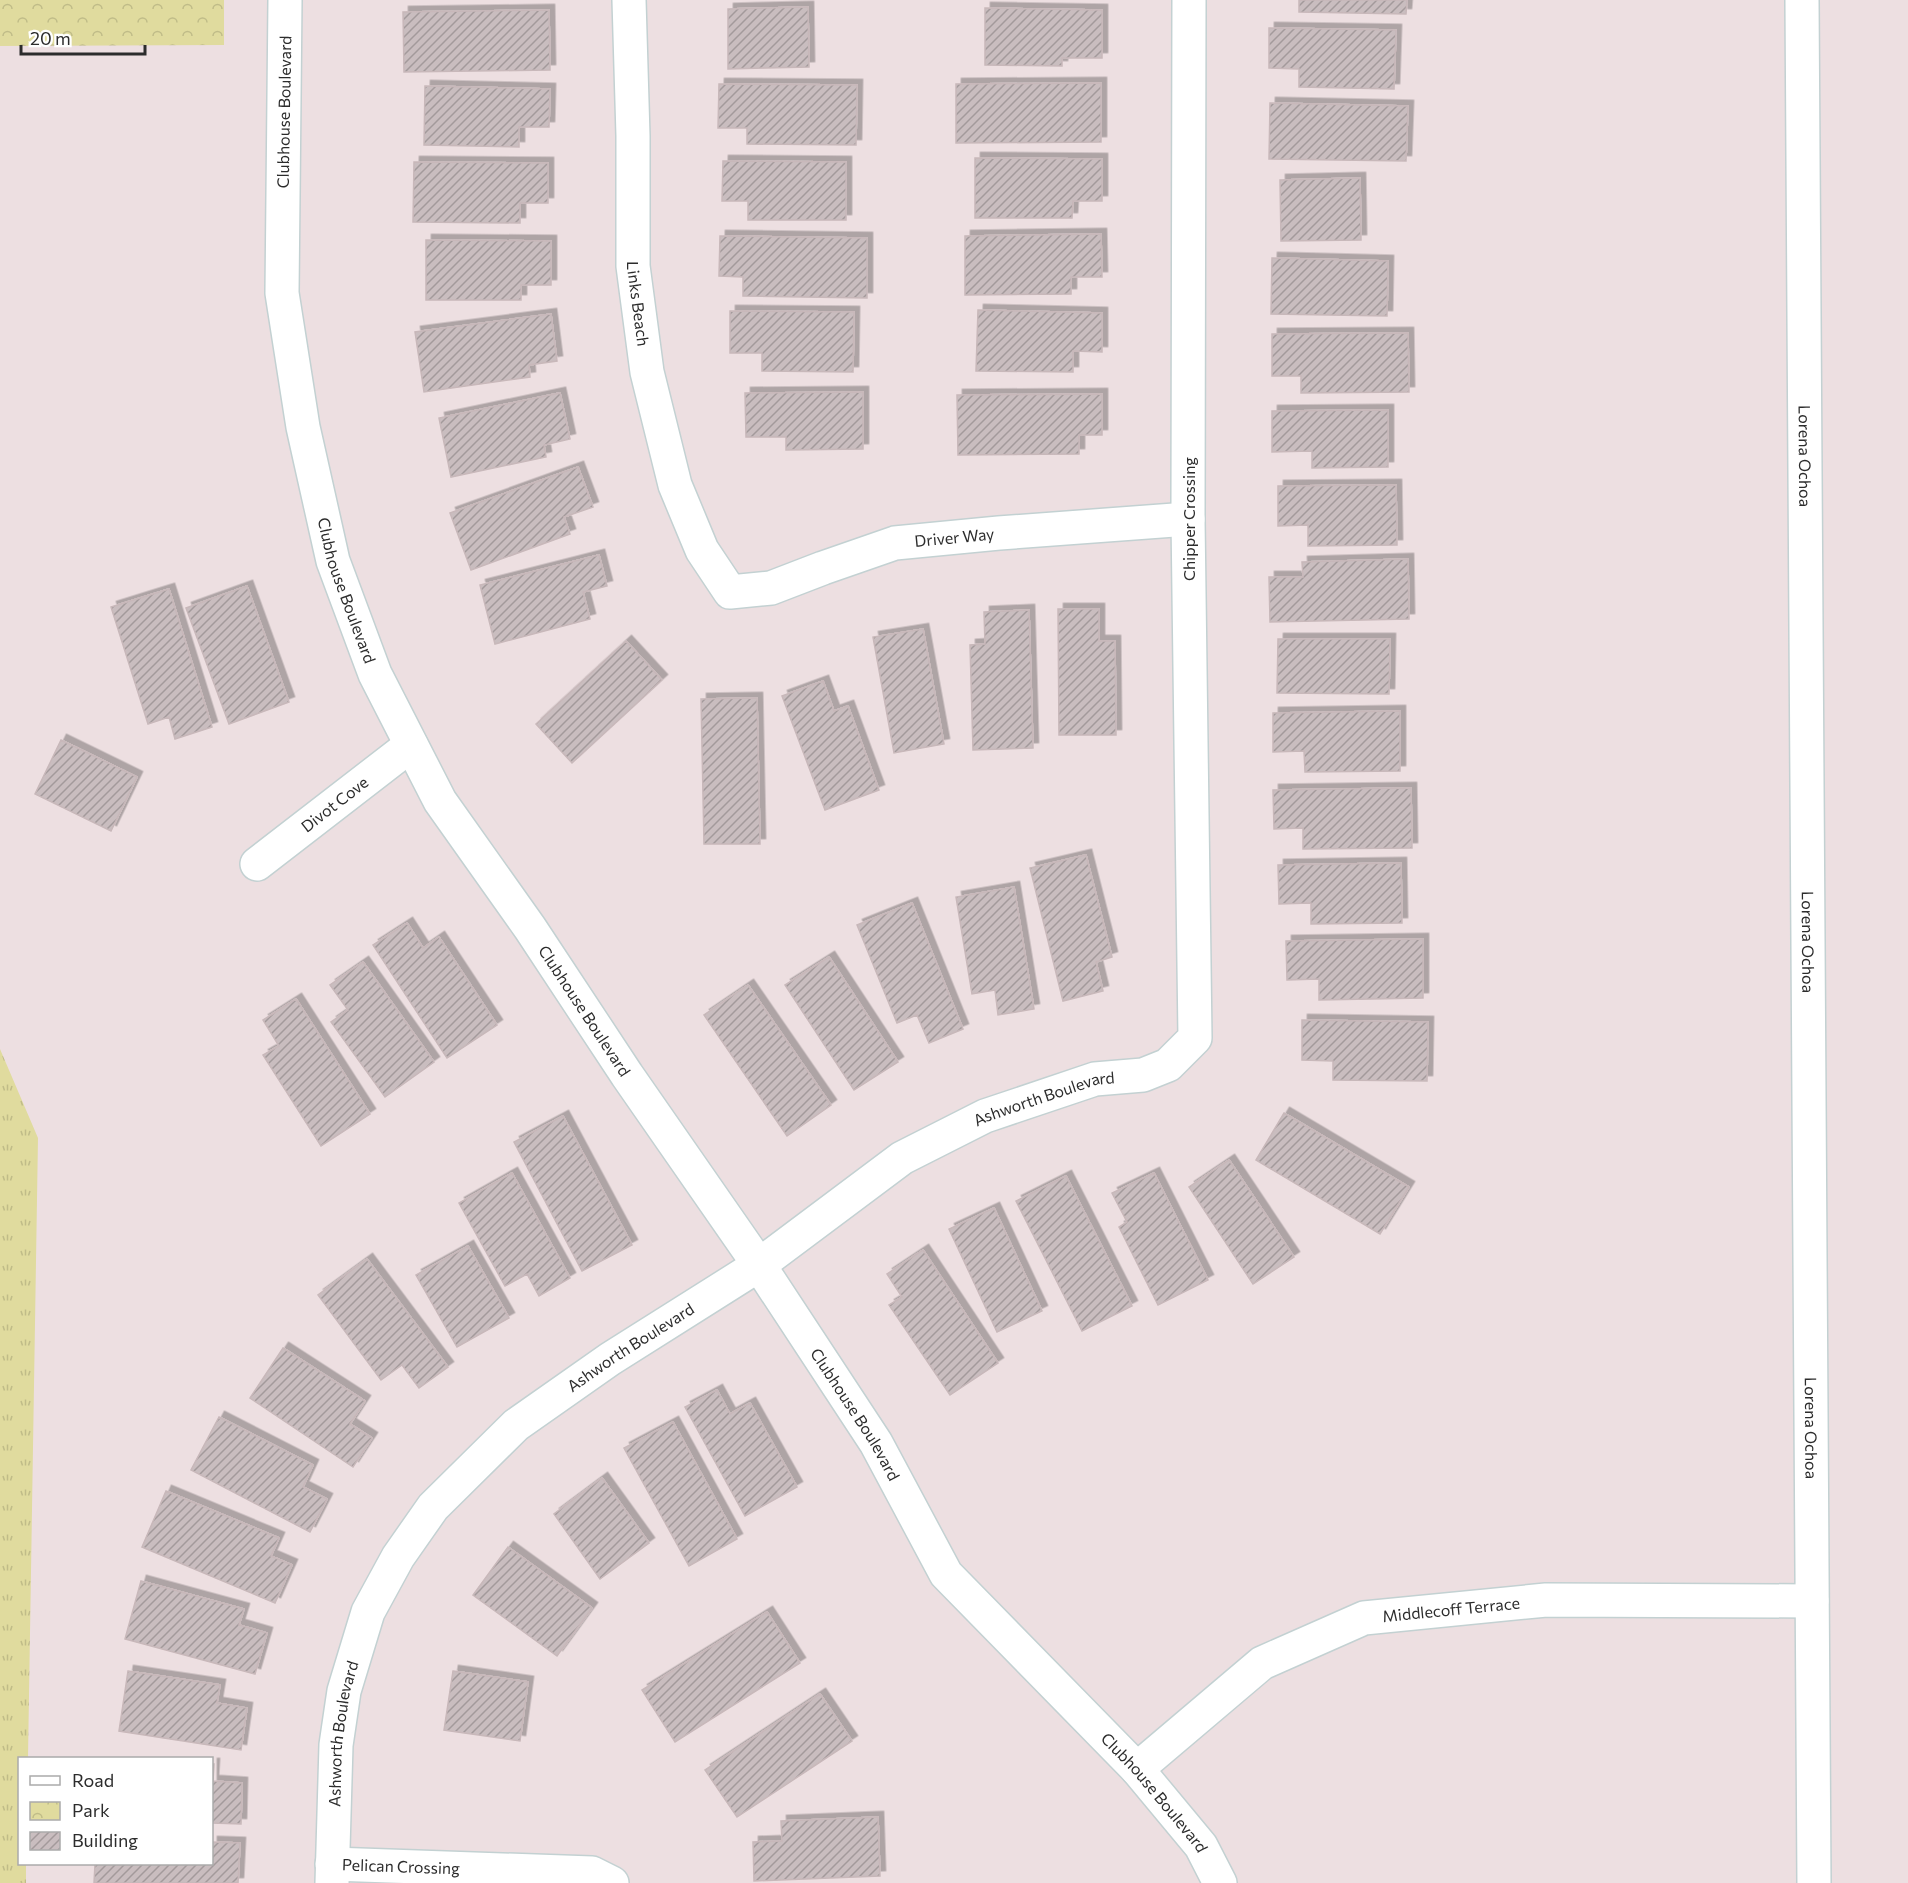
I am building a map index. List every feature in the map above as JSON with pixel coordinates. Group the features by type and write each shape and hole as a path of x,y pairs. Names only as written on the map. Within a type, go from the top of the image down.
{"street":[{"name":"Clubhouse Boulevard","path":"285,0 282,293 303,427 333,561 375,674 440,801 530,928 627,1076 759,1265 876,1443 946,1574 1137,1769 1201,1846 1220,1883"},
{"name":"Links Beach","path":"629,0 633,136 633,266 647,372 675,486 702,550 730,592"},
{"name":"Chipper Crossing","path":"1189,0 1188,519 1195,1038"},
{"name":"Lorena Ochoa","path":"1802,0 1814,1883"},
{"name":"Driver Way","path":"730,592 771,588 895,543 1188,519"},
{"name":"Divot Cove","path":"256,864 411,745"},
{"name":"Ashworth Boulevard","path":"332,1873 336,1745 344,1691 368,1612 398,1557 433,1508 516,1425 610,1359 759,1265 902,1158 996,1112 1095,1079 1143,1076 1167,1065 1195,1038"},
{"name":"Middlecoff Terrace","path":"1137,1769 1263,1663 1364,1618 1546,1600 1812,1601"},
{"name":"Pelican Crossing","path":"332,1873 592,1873 612,1883"}],"green space":[{"path":"0,0 224,0 224,45 0,46"},
{"path":"0,1049 38,1138 28,1757 18,1757 18,1865 26,1865 26,1883 0,1883"}],"building":[{"path":"1299,0 1407,0 1406,14 1299,12"},
{"path":"808,7 809,67 728,69 728,9"},
{"path":"985,8 1102,10 1102,58 1062,58 1062,66 985,65"},
{"path":"549,10 550,70 404,72 403,12"},
{"path":"1269,28 1396,30 1394,89 1299,87 1299,69 1269,68"},
{"path":"1101,83 1101,142 956,143 956,84"},
{"path":"719,84 857,85 856,145 747,144 747,128 718,128"},
{"path":"425,86 550,89 549,127 519,127 519,147 424,145"},
{"path":"1270,103 1408,106 1406,161 1269,159"},
{"path":"975,158 1102,159 1102,201 1073,201 1072,218 975,218"},
{"path":"723,161 846,162 846,220 748,220 748,201 722,201"},
{"path":"414,162 548,163 548,203 520,203 520,223 413,222"},
{"path":"1360,178 1361,240 1281,241 1280,180"},
{"path":"1101,234 1102,277 1071,277 1071,294 965,295 965,236"},
{"path":"720,236 867,238 867,298 743,296 743,277 719,276"},
{"path":"426,240 551,241 551,285 521,285 521,300 426,300"},
{"path":"1272,258 1388,261 1387,316 1271,314"},
{"path":"978,310 1102,313 1102,352 1073,351 1073,372 976,371"},
{"path":"730,311 854,312 853,372 762,371 762,353 730,353"},
{"path":"551,314 557,361 529,365 530,377 424,392 415,332"},
{"path":"1408,333 1409,392 1301,393 1301,376 1272,376 1272,334"},
{"path":"863,392 863,449 786,450 786,437 746,437 745,393"},
{"path":"560,393 570,439 544,445 546,457 451,477 439,418"},
{"path":"1102,394 1102,435 1079,435 1079,454 958,455 957,395"},
{"path":"1388,410 1388,467 1312,468 1312,451 1272,452 1272,411"},
{"path":"578,467 593,507 564,517 570,534 471,570 450,513"},
{"path":"1396,485 1397,545 1308,546 1308,525 1278,526 1278,486"},
{"path":"599,555 607,586 583,592 590,619 495,644 480,585"},
{"path":"1408,559 1409,619 1270,622 1269,577 1303,577 1302,562"},
{"path":"247,586 289,702 229,724 186,608"},
{"path":"169,589 212,727 175,739 169,717 148,724 111,607"},
{"path":"1058,609 1099,609 1099,641 1115,641 1116,735 1059,735"},
{"path":"1029,610 1033,748 973,750 970,645 985,644 984,612"},
{"path":"923,629 944,744 894,753 873,637"},
{"path":"1278,639 1390,639 1389,694 1277,693"},
{"path":"626,641 662,680 572,763 536,724"},
{"path":"823,681 834,711 848,706 879,790 825,810 782,696"},
{"path":"757,698 760,844 704,844 701,699"},
{"path":"1400,711 1400,771 1305,772 1304,751 1273,752 1273,713"},
{"path":"61,740 137,777 111,831 35,794"},
{"path":"1411,788 1412,848 1303,849 1303,828 1274,829 1273,790"},
{"path":"1086,855 1112,957 1096,962 1103,991 1063,1001 1030,868"},
{"path":"1401,863 1402,923 1311,924 1311,903 1279,904 1278,865"},
{"path":"1014,887 1034,1009 998,1015 995,990 972,994 956,897"},
{"path":"912,903 963,1029 929,1043 917,1015 897,1023 857,925"},
{"path":"407,923 423,948 439,937 497,1025 447,1058 373,945"},
{"path":"1423,939 1423,998 1319,1000 1319,979 1287,980 1286,941"},
{"path":"829,957 898,1062 854,1090 785,985"},
{"path":"363,962 434,1062 385,1097 331,1022 348,1010 330,985"},
{"path":"748,985 831,1105 787,1136 704,1015"},
{"path":"296,999 370,1114 321,1146 263,1055 279,1046 263,1020"},
{"path":"1302,1020 1428,1022 1427,1081 1333,1080 1333,1061 1302,1060"},
{"path":"1284,1113 1409,1187 1380,1234 1256,1160"},
{"path":"563,1116 632,1245 582,1271 514,1142"},
{"path":"1229,1160 1294,1257 1253,1284 1189,1187"},
{"path":"512,1173 570,1278 539,1296 527,1274 505,1286 459,1203"},
{"path":"1154,1173 1208,1280 1158,1305 1119,1227 1127,1222 1112,1193"},
{"path":"1066,1176 1132,1306 1082,1331 1016,1201"},
{"path":"994,1208 1042,1311 997,1332 949,1229"},
{"path":"468,1246 509,1318 457,1347 416,1275"},
{"path":"923,1250 998,1363 950,1395 889,1305 902,1297 887,1274"},
{"path":"367,1259 448,1367 419,1388 402,1365 381,1380 318,1295"},
{"path":"283,1348 365,1401 350,1424 372,1438 353,1467 250,1398"},
{"path":"717,1390 730,1414 750,1403 797,1487 745,1516 685,1407"},
{"path":"219,1417 313,1465 303,1487 327,1499 310,1532 191,1470"},
{"path":"673,1422 737,1539 689,1566 624,1448"},
{"path":"602,1478 649,1543 600,1579 554,1514"},
{"path":"166,1491 279,1538 271,1556 292,1565 275,1603 142,1547"},
{"path":"508,1547 592,1608 557,1656 473,1595"},
{"path":"141,1581 244,1609 239,1625 267,1633 255,1674 125,1639"},
{"path":"767,1612 800,1663 675,1742 642,1690"},
{"path":"128,1671 220,1685 217,1703 247,1708 241,1750 119,1731"},
{"path":"453,1671 528,1682 520,1741 444,1730"},
{"path":"820,1694 852,1741 737,1817 705,1770"},
{"path":"213,1781 242,1783 241,1824 213,1823"},
{"path":"878,1817 880,1876 754,1881 753,1842 782,1841 781,1821"},
{"path":"213,1842 240,1843 238,1883 94,1883 95,1865 213,1865"}]}
